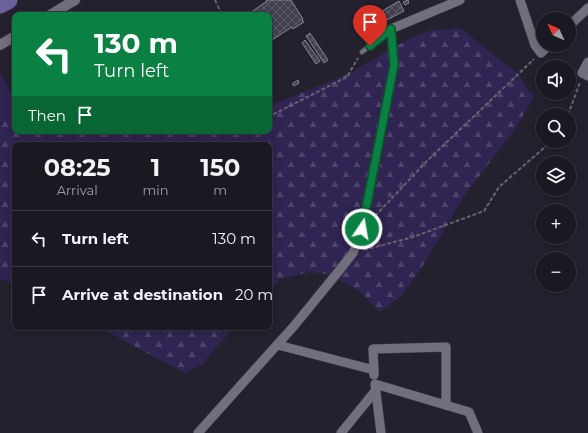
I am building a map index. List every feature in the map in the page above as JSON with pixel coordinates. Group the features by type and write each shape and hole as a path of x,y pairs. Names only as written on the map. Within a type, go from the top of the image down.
{"street":[{"path":"55,12 75,0"},
{"path":"198,433 278,345 353,253 362,229 394,65 391,29 460,0"},
{"path":"520,0 535,45 541,53"},
{"path":"576,19 588,8"},
{"path":"0,45 12,38"},
{"path":"585,75 588,62"},
{"path":"278,345 374,370"},
{"path":"381,433 375,387 373,349 446,347 446,405"},
{"path":"375,387 469,412 478,433"},
{"path":"341,433 375,387"}],"lane":[{"path":"362,52 391,29"}],"path":[{"path":"215,0 221,12"},
{"path":"272,115 347,77 362,52"},
{"path":"362,229 428,160 541,53"},
{"path":"571,108 585,75"},
{"path":"353,253 413,237 484,211 499,187 544,148"}],"green space":[{"path":"460,28 518,74 528,90 534,96 516,128 464,196 422,267 402,295 380,312 361,292 331,275 310,272 280,279 272,287 272,142 12,142 12,284 3,279 0,280 0,104 12,89 12,134 272,134 272,105 350,73 403,42 428,31"},
{"path":"0,73 12,95 12,113 0,118"},
{"path":"104,330 231,330 201,365 185,373"}],"building":[{"path":"266,0 291,0 304,22 293,29 292,27 272,40 272,12 251,12 267,1"},
{"path":"408,0 409,3 405,5 403,2"},
{"path":"399,1 404,11 387,20 382,11"},
{"path":"310,33 328,60 324,63 306,36"},
{"path":"305,40 320,61 316,64 302,43"},
{"path":"298,80 299,83 294,86 292,84"}],"waterway":[{"path":"0,4 8,0"}],"route":[{"path":"362,229 394,65 391,29 386,31 370,46"}]}
